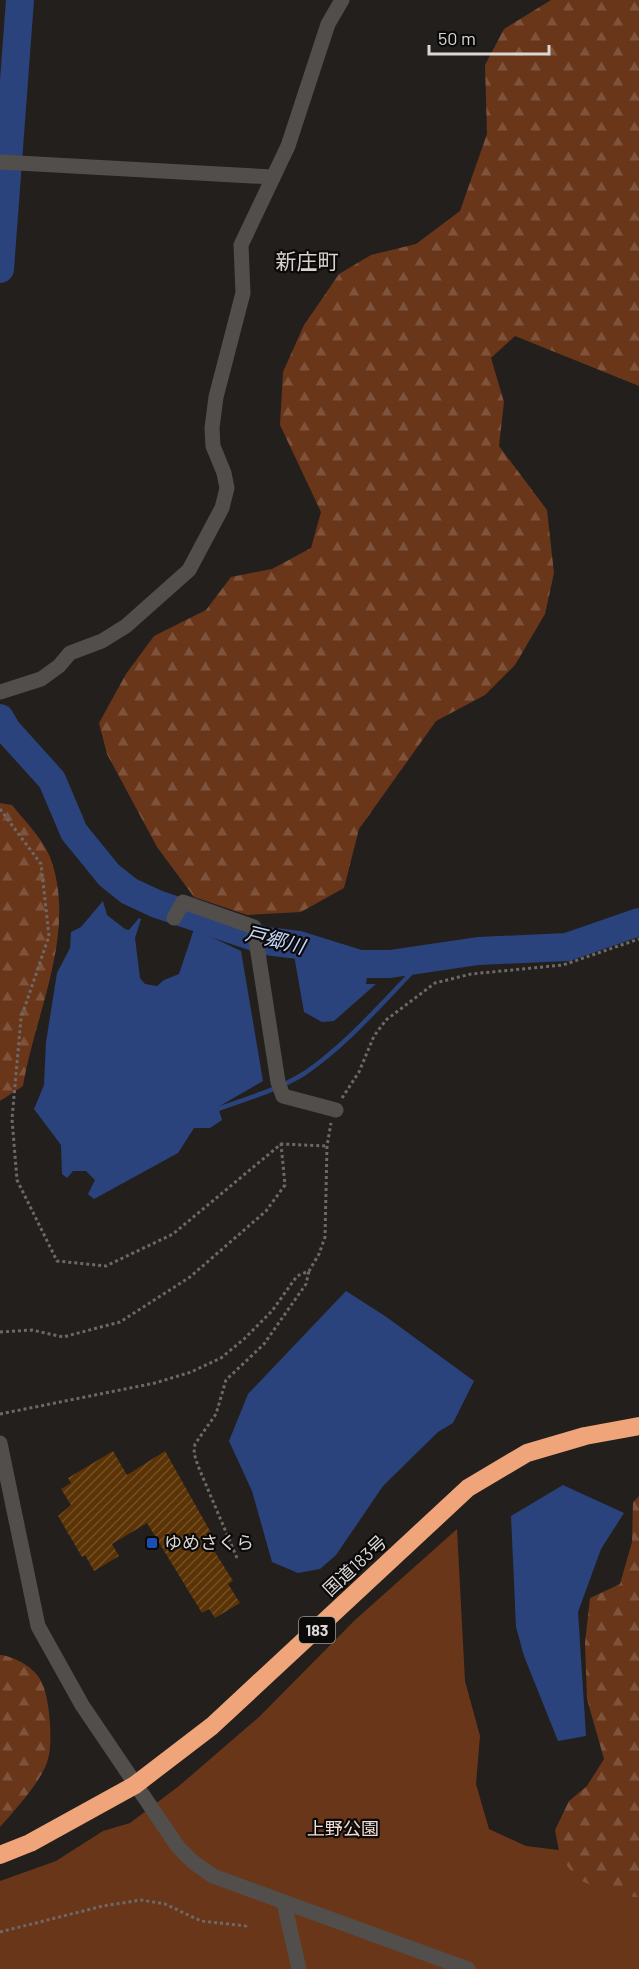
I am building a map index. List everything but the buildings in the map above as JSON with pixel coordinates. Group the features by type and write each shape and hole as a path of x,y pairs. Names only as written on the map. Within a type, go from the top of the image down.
{"highway":[{"name":"国道183号","path":"0,1856 30,1843 135,1785 212,1726 468,1488 527,1453 585,1436 639,1426"}],"street":[{"path":"0,692 41,679 59,666 70,653 102,641 126,626 189,570 222,508 227,488 224,473 213,446 212,428 216,397 243,293 241,245 288,146 328,24 342,0"},
{"path":"0,162 272,177"},
{"path":"177,912 183,902 254,927 279,1087 283,1096 336,1110"},
{"path":"0,1443 38,1626 58,1666 167,1833 193,1862 213,1876 468,1969"},
{"path":"284,1903 299,1969"}],"path":[{"path":"0,809 41,864 49,936 21,1018 12,1119 17,1180 57,1261 106,1266 172,1234 281,1144 327,1146"},
{"path":"237,1558 198,1466 194,1453 195,1444 216,1414 226,1380 264,1344 306,1284 309,1271 325,1237 327,1146 331,1120 359,1072 377,1031 386,1020 435,983 471,974 563,965 639,939"},
{"path":"0,1332 32,1330 63,1337 120,1323 190,1277 266,1211 285,1185 281,1144"},
{"path":"0,1414 155,1383 191,1372 221,1358 244,1339 272,1311 297,1276 309,1271"},
{"path":"0,1932 103,1906 141,1899 165,1904 201,1921 246,1926 247,1922"}],"green space":[{"path":"551,0 639,0 639,386 515,336 491,358 504,402 499,446 547,510 554,573 545,614 515,665 485,695 436,721 359,829 344,888 301,912 247,915 194,897 157,847 107,754 99,723 126,674 154,636 206,610 231,577 272,569 311,548 321,512 280,425 283,372 304,325 339,274 371,255 416,244 460,211 487,134 485,65 504,29"},
{"path":"0,803 12,805 47,850 57,885 59,914 52,972 23,1086 0,1101"},
{"path":"639,1496 639,1897 613,1896 576,1878 560,1856 555,1830 569,1801 587,1786 604,1759 587,1699 585,1643 590,1598 620,1584 632,1542 633,1502"},
{"name":"上野公園","path":"457,1529 465,1681 480,1736 476,1784 489,1829 526,1846 574,1852 639,1873 639,1969 0,1969 0,1881 56,1861 103,1831 130,1823 179,1786 259,1717 355,1620"},
{"path":"0,1655 24,1664 41,1681 47,1698 50,1751 40,1776 0,1827"}],"water":[{"path":"103,901 107,915 125,929 129,930 139,918 141,919 135,938 140,978 145,984 157,986 164,980 179,974 194,929 241,951 263,1081 218,1107 222,1120 210,1128 194,1128 178,1153 94,1199 88,1194 95,1180 86,1171 73,1171 67,1178 62,1174 61,1145 34,1109 44,1085 46,1042 57,973 70,948 71,932 81,927"},
{"path":"294,955 347,971 375,973 367,976 366,984 376,984 334,1021 322,1022 304,1012"},
{"path":"346,1291 385,1316 474,1381 453,1423 438,1432 383,1486 336,1555 320,1569 298,1573 272,1562 252,1491 229,1441 248,1394"},
{"path":"563,1485 624,1513 601,1549 578,1612 586,1736 558,1741 524,1656 516,1627 511,1516"}],"waterway":[{"name":"戸郷川","path":"0,269 20,0"},
{"name":"戸郷川","path":"0,718 7,730 52,780 74,832 109,875 129,891 157,904 266,941 299,945 360,964 390,964 478,951 567,947 639,922"},
{"path":"215,1110 273,1089 305,1073 352,1034 423,961"}],"place":[{"name":"ゆめさくら","path":"152,1543"}],"district":[{"name":"新庄町","path":"307,262"}]}
